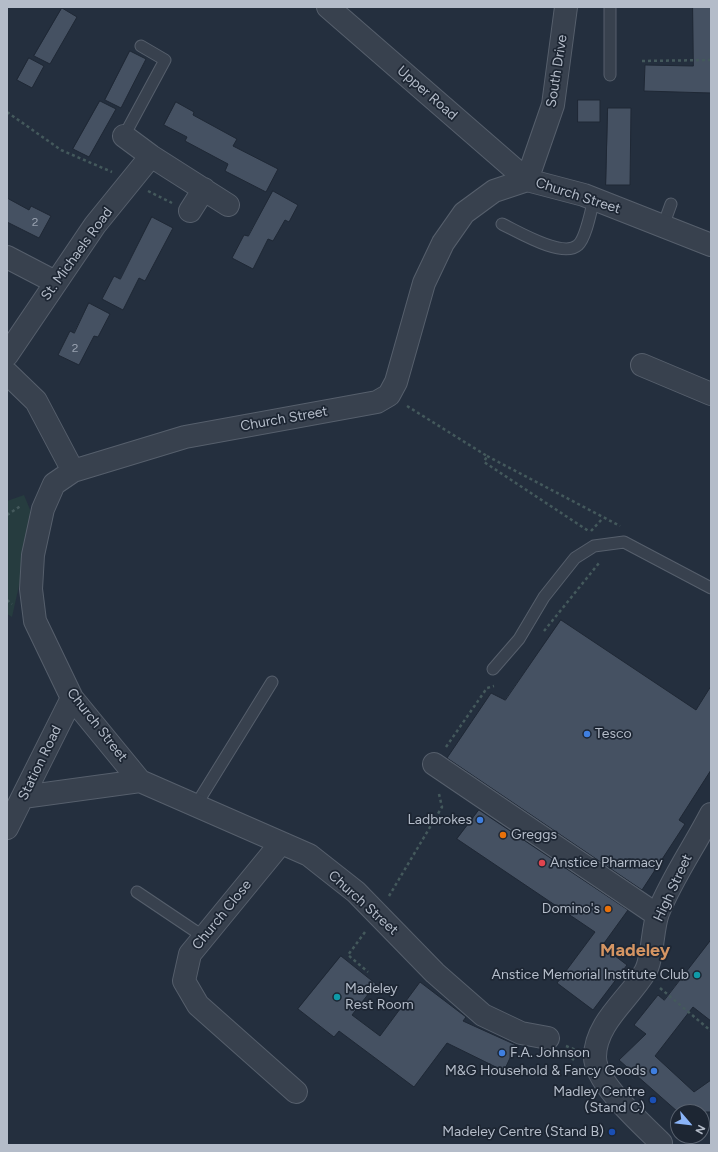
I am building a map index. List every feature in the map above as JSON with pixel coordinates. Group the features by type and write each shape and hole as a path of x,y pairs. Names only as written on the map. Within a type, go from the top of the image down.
{"street":[{"name":"Upper Road","path":"328,7 527,180"},
{"name":"South Drive","path":"527,180 553,105 566,7"},
{"path":"124,136 151,156 228,205"},
{"name":"St. Michaels Road","path":"7,355 95,225 151,156"},
{"name":"Church Street","path":"548,1038 521,1033 483,1015 435,973 356,892 309,855 140,781 72,698 34,621 31,589 33,555 43,509 54,484 73,471 185,437 377,402 389,395 396,382 424,283 443,243 464,213 494,191 527,180 594,199 711,245"},
{"path":"190,212 204,189"},
{"path":"7,257 55,282"},
{"path":"642,365 711,394"},
{"path":"7,373 36,401 73,471"},
{"name":"Station Road","path":"7,828 72,698"},
{"path":"434,764 657,914"},
{"name":"Church Street","path":"23,798 140,781"},
{"name":"High Street","path":"595,1058 598,1040 606,1023 646,971 657,914 678,871 711,814"},
{"name":"Church Close","path":"281,843 190,954 184,981 198,1005 296,1092"},
{"path":"595,1058 604,1082 627,1109 666,1144"}],"lane":[{"path":"610,7 610,75"},
{"path":"124,136 165,60 141,46"},
{"path":"502,224 548,245 567,250 578,245 583,236 594,199"},
{"path":"663,226 671,204"},
{"path":"493,669 519,639 544,597 574,558 594,546 624,542 711,588"},
{"path":"196,805 272,682"},
{"path":"137,892 204,937"}],"path":[{"path":"642,61 711,60"},
{"path":"7,112 61,150 131,181 190,212"},
{"path":"389,395 488,456 603,518 625,528"},
{"path":"488,456 484,462 590,532 599,564 540,635"},
{"path":"590,532 603,518"},
{"path":"434,764 487,688 502,683"},
{"path":"368,972 348,955 378,914 442,807"},
{"path":"658,986 711,1031"},
{"path":"548,1038 595,1058"}],"green space":[{"path":"24,495 31,512 25,559 12,617 7,614 7,501"}],"building":[{"path":"693,7 711,7 711,93 644,91 645,65 693,66"},
{"path":"62,8 77,17 50,64 34,56"},
{"path":"130,51 146,59 121,108 105,100"},
{"path":"29,58 44,66 32,88 17,80"},
{"path":"578,100 600,100 600,122 578,122"},
{"path":"100,101 116,109 89,157 73,149"},
{"path":"176,102 194,112 193,115 237,139 233,146 278,169 266,192 225,171 228,164 185,141 187,137 164,125"},
{"path":"608,108 631,108 630,185 606,185"},
{"path":"273,191 298,205 289,222 285,220 273,241 268,239 253,269 232,258 244,235 248,236"},
{"path":"7,198 29,210 31,206 51,216 39,238 7,222"},
{"path":"152,217 173,228 145,281 139,278 123,310 102,299 114,276 120,279"},
{"path":"89,303 110,314 98,337 94,336 79,365 58,355 70,331 74,333"},
{"name":"Tesco","path":"561,620 696,710 711,686 711,770 679,820 685,824 642,890 447,758 491,693 505,700"},
{"path":"479,810 628,910 602,946 627,965 593,1010 557,983 595,932 457,839"},
{"path":"711,940 711,1021 693,1007 655,1056 694,1092 711,1080 711,1112 710,1104 670,1105 619,1060 646,1034 634,1025 658,995 664,1000"},
{"path":"341,956 376,984 352,1015 380,1036 420,982 466,1017 463,1021 516,1045 504,1071 447,1043 414,1087 339,1031 334,1037 298,1009"}],"place":[{"name":"Tesco","path":"587,734"},
{"name":"Ladbrokes","path":"480,820"},
{"name":"Greggs","path":"503,835"},
{"name":"Anstice Pharmacy","path":"542,863"},
{"name":"Domino's","path":"608,909"},
{"name":"Anstice Memorial Institute Club","path":"697,975"},
{"name":"Madeley Rest Room","path":"337,997"},
{"name":"F.A. Johnson","path":"502,1053"},
{"name":"M&G Household & Fancy Goods","path":"654,1071"},
{"name":"Madley Centre (Stand C)","path":"653,1100"},
{"name":"Madeley Centre (Stand B)","path":"612,1132"}],"district":[{"name":"Madeley","path":"635,951"}]}
